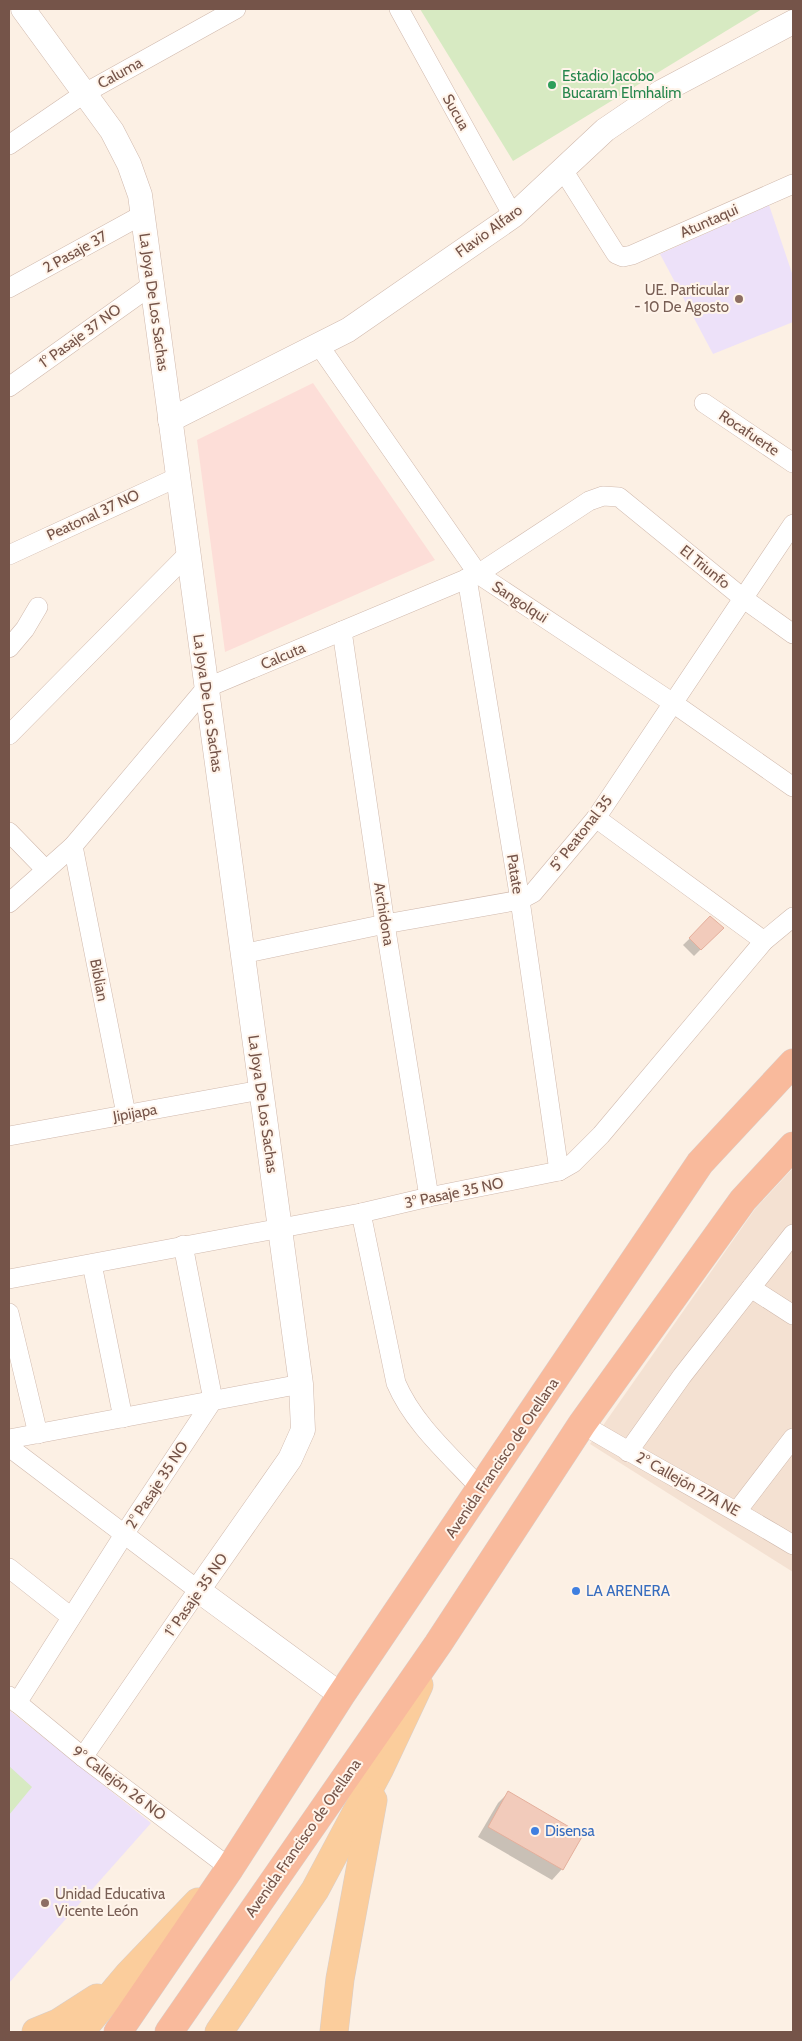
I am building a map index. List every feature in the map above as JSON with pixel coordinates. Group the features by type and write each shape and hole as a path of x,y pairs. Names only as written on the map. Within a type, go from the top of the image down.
{"highway":[{"name":"Avenida Francisco de Orellana","path":"118,2032 230,1868 341,1695 700,1163 793,1063"},
{"name":"Avenida Francisco de Orellana","path":"169,2032 438,1644 582,1424 743,1200 793,1146"}],"main road":[{"name":"Avenida Francisco de Orellana","path":"219,2032 315,1890 379,1770 438,1644"},
{"path":"334,2032 340,1979 354,1893 379,1770"},
{"name":"Avenida Francisco de Orellana","path":"80,2032 128,1975 230,1868"},
{"path":"36,2032 58,2023 81,2009 128,1975"}],"street":[{"name":"La Joya De Los Sachas","path":"24,9 112,131 129,164 140,196 301,1384 303,1430"},
{"name":"Caluma","path":"9,145 85,93 236,9"},
{"name":"Sucua","path":"399,9 514,216"},
{"name":"Flavio Alfaro","path":"170,420 348,330 514,216 605,130 661,92 793,22"},
{"name":"Atuntaqui","path":"563,170 616,254 623,257 632,255 793,184"},
{"name":"2 Pasaje 37","path":"9,288 142,216"},
{"name":"1° Pasaje 37 NO","path":"9,387 152,285"},
{"name":"Sangolqui","path":"318,344 473,576 673,703 793,787"},
{"name":"Rocafuerte","path":"704,403 793,463"},
{"name":"Peatonal 37 NO","path":"9,555 178,477"},
{"name":"Calcuta","path":"9,903 72,846 206,688 473,576 589,501 603,496 619,498"},
{"name":"El Triunfo","path":"619,498 744,600 793,634"},
{"name":"5° Peatonal 35","path":"242,954 385,924 520,900 534,893 596,818 744,600 793,524"},
{"path":"9,734 188,554"},
{"name":"Patate","path":"473,576 559,1171"},
{"path":"9,648 25,629 38,607"},
{"name":"Archidona","path":"342,631 385,924 429,1197"},
{"path":"596,818 764,941"},
{"path":"9,832 45,869"},
{"name":"Biblian","path":"72,846 126,1114"},
{"name":"3° Pasaje 35 NO","path":"9,1279 184,1245 280,1229 559,1171 573,1163 601,1135 764,941 793,917"},
{"name":"Jipijapa","path":"9,1136 261,1090"},
{"path":"361,1213 396,1384 404,1402 416,1419 481,1490"},
{"path":"628,1452 682,1376 793,1234"},
{"path":"184,1245 213,1400"},
{"path":"92,1264 123,1418"},
{"path":"751,1288 793,1315"},
{"path":"9,1313 38,1434"},
{"path":"9,1440 301,1384"},
{"name":"2° Pasaje 35 NO","path":"13,1699 71,1617 124,1533 213,1400"},
{"name":"2° Callejón 27A NE","path":"582,1424 628,1452 737,1511 793,1546"},
{"name":"1° Pasaje 35 NO","path":"83,1757 290,1459 303,1430"},
{"path":"737,1511 793,1438"},
{"path":"9,1447 341,1695"},
{"path":"9,1568 71,1617"},
{"name":"9° Callejón 26 NO","path":"13,1699 83,1757 230,1868"}],"shaded area":[{"name":"UE. Particular - 10 De Agosto","path":"769,205 793,276 793,322 713,354 660,254"},
{"path":"313,383 435,560 225,652 197,440"},
{"path":"793,1168 793,1572 590,1444 755,1209"},
{"name":"Unidad Educativa Vicente León","path":"9,1710 151,1823 9,1983"}],"green space":[{"name":"Estadio Jacobo Bucaram Elmhalim","path":"420,9 762,9 513,161"},
{"path":"9,1766 32,1787 9,1815"}],"building":[{"path":"710,916 724,928 701,950 689,938"},
{"name":"Disensa","path":"508,1791 583,1835 563,1870 488,1827"}],"place":[{"name":"Estadio Jacobo Bucaram Elmhalim","path":"552,85"},
{"name":"UE. Particular - 10 De Agosto","path":"739,299"},
{"name":"LA ARENERA","path":"576,1591"},
{"name":"Disensa","path":"535,1831"},
{"name":"Unidad Educativa Vicente León","path":"45,1903"}]}
